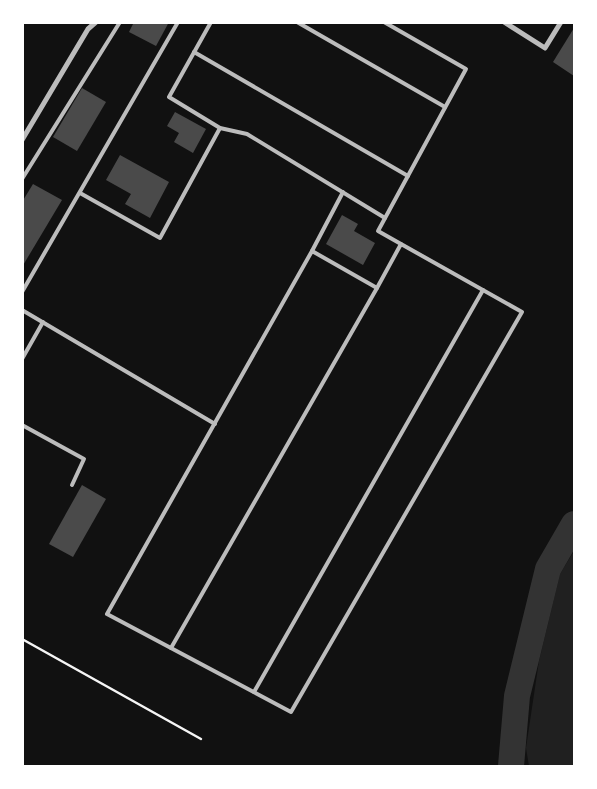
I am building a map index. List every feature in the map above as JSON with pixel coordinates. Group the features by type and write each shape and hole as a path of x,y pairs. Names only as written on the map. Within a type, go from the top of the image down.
{"street":[{"path":"22,140 88,29 96,22"},
{"path":"504,22 545,48 561,22"}],"lane":[{"path":"22,179 120,22"},
{"path":"22,292 178,22"},
{"path":"211,22 169,97 220,128 247,134 385,218"},
{"path":"297,22 445,107"},
{"path":"343,192 312,251 107,614 291,712 522,312 378,231 466,70 384,22"},
{"path":"194,52 408,176"},
{"path":"80,193 160,238 220,128"},
{"path":"171,648 401,244"},
{"path":"312,251 377,288"},
{"path":"254,692 483,290"},
{"path":"22,310 214,424"},
{"path":"22,359 43,322"},
{"path":"22,425 84,458 72,485"}],"path":[{"path":"22,639 201,739"}],"shaded area":[{"path":"574,551 574,766 529,766 526,748 539,661 560,574"}],"building":[{"path":"134,22 169,22 156,46 129,32"},
{"path":"574,28 574,76 553,62"},
{"path":"82,88 106,102 77,151 53,137"},
{"path":"175,112 206,129 193,153 174,142 179,133 167,126"},
{"path":"120,155 169,182 150,218 125,204 131,194 106,180"},
{"path":"33,184 62,200 22,267 22,202"},
{"path":"342,215 358,224 354,231 375,243 363,265 326,244"},
{"path":"82,485 106,499 73,557 49,544"}],"waterway":[{"path":"511,766 517,696 548,569 574,524"}]}
